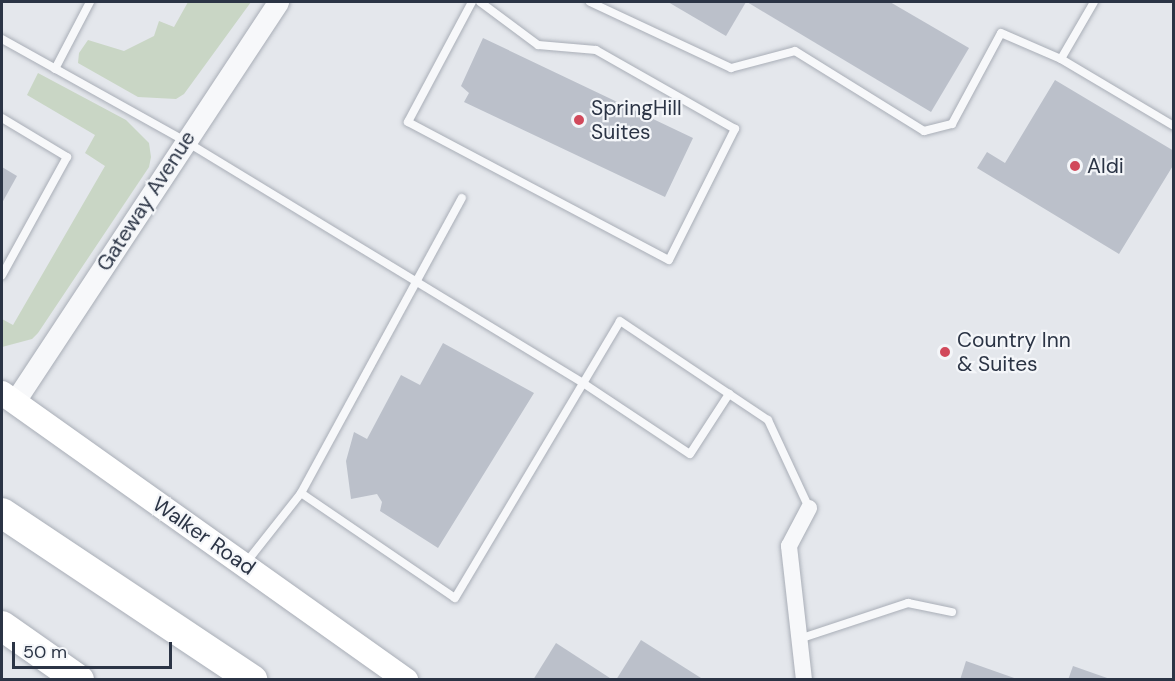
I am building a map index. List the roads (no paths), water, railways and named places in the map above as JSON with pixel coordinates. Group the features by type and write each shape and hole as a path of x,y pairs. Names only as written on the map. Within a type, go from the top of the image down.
{"highway":[{"path":"2,513 252,680"},
{"path":"2,626 79,680"}],"main road":[{"name":"Walker Road","path":"8,397 406,680"}],"street":[{"name":"Gateway Avenue","path":"8,397 278,2"},
{"path":"804,680 802,638 789,546 809,508"}],"lane":[{"path":"55,69 90,2"},
{"path":"472,2 408,122 669,260 735,129 596,50 538,45 480,2"},
{"path":"590,2 730,68 795,51 924,131 952,124 1001,33 1061,60 1173,126"},
{"path":"1061,60 1094,2"},
{"path":"2,39 185,141 583,383 690,454 729,394"},
{"path":"2,118 67,157 2,274"},
{"path":"244,565 301,493 462,198"},
{"path":"301,493 455,598 620,321 768,420 809,508"},
{"path":"802,638 908,603 952,612"}],"place":[{"name":"SpringHill Suites","path":"579,120"},
{"name":"Aldi","path":"1075,166"},
{"name":"Country Inn & Suites","path":"945,352"}]}
